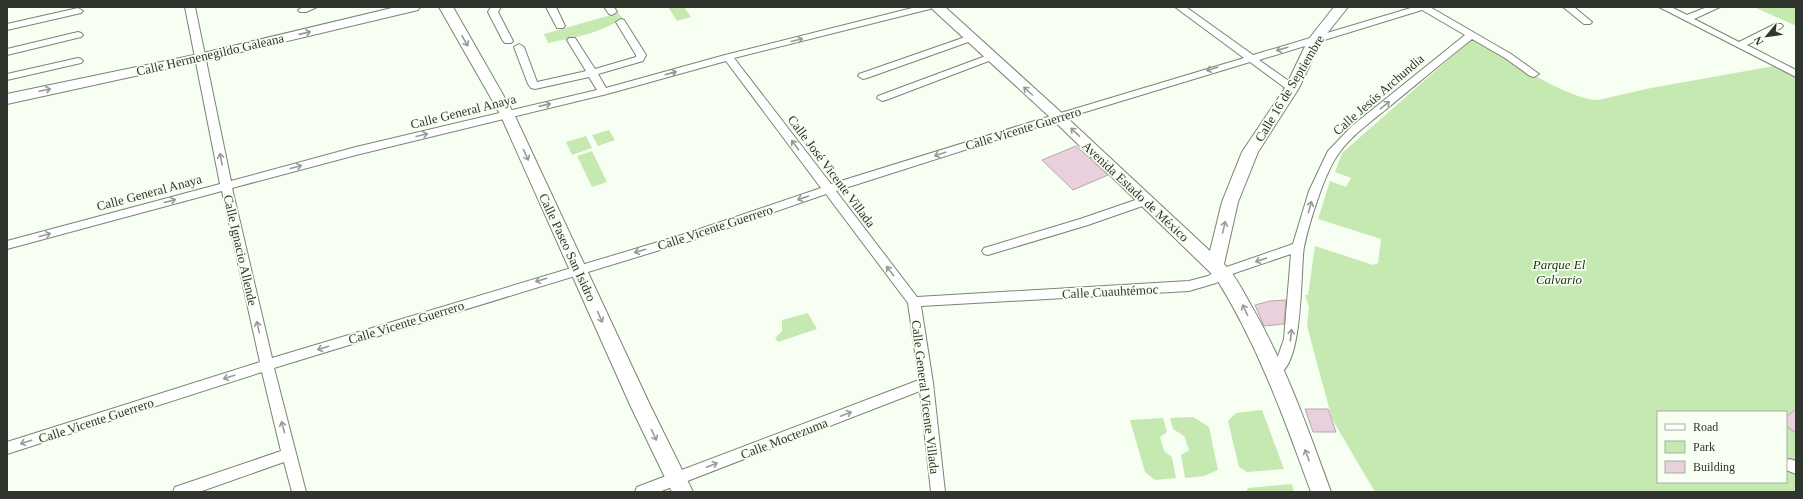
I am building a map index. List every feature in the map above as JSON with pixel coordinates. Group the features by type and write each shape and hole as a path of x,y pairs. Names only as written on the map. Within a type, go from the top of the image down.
{"main road":[{"name":"Calle Hermenegildo Galeana","path":"7,99 199,58 413,7"},
{"name":"Calle Paseo San Isidro","path":"446,7 507,114 679,486"},
{"path":"937,7 1058,116"},
{"name":"Calle 16 de Septiembre","path":"1219,269 1230,202 1250,152 1292,88 1315,40 1340,7"},
{"name":"Avenida Estado de México","path":"1058,116 1219,269"},
{"path":"1219,269 1239,297 1275,370 1321,492"}],"street":[{"name":"Calle Ignacio Allende","path":"190,7 199,58 226,185 267,365 299,492"},
{"path":"496,7 493,12 508,41"},
{"path":"551,7 560,26"},
{"name":"Calle General Anaya","path":"7,245 226,185 507,114 598,93 728,57 927,7"},
{"path":"1180,7 1292,88"},
{"path":"1424,7 1519,63 1534,74"},
{"name":"Calle Vicente Guerrero","path":"7,448 267,365 578,269 692,236 829,189 1058,116 1424,7"},
{"path":"1568,7 1588,22"},
{"path":"1664,7 1796,74"},
{"path":"1687,18 1715,7"},
{"path":"7,28 78,11"},
{"path":"519,47 535,86 640,59 641,55 621,22"},
{"path":"1740,45 1778,26"},
{"path":"7,52 78,35"},
{"name":"Calle Jesús Archundia","path":"1275,370 1284,359 1291,339 1298,247 1314,191 1332,154 1356,128 1471,35"},
{"path":"863,76 970,38"},
{"path":"572,40 598,93"},
{"name":"Calle José Vicente Villada","path":"728,57 914,302"},
{"path":"882,98 991,57"},
{"path":"7,78 78,61"},
{"path":"988,251 1084,222 1147,200"},
{"name":"Calle Cuauhtémoc","path":"914,302 1189,286 1212,280 1219,269 1298,247"},
{"name":"Calle General Vicente Villada","path":"914,302 926,383 938,492"},
{"name":"Calle Moctezuma","path":"642,492 679,486 926,383"},
{"path":"180,492 290,454"}],"green space":[{"path":"668,7 684,7 691,17 677,21"},
{"path":"1754,7 1796,7 1796,26"},
{"path":"618,13 623,18 606,28 587,34 548,43 544,34"},
{"name":"Parque El Calvario","path":"1473,38 1552,85 1569,93 1598,100 1651,88 1774,66 1796,77 1796,492 1375,492 1332,419 1307,326 1309,307 1305,295 1308,295 1315,246 1373,265 1378,263 1381,239 1318,219 1330,181 1346,187 1351,178 1335,172 1342,153"},
{"path":"609,130 615,140 598,146 592,135"},
{"path":"586,136 592,148 572,155 566,142"},
{"path":"592,151 607,182 592,187 577,156"},
{"path":"808,313 817,329 778,342 775,338 782,331 782,320"},
{"path":"1262,410 1284,469 1247,472 1239,467 1228,421 1236,413"},
{"path":"1193,417 1209,427 1218,470 1204,476 1185,478 1181,455 1189,450 1184,436 1173,429 1170,418"},
{"path":"1163,418 1167,432 1160,437 1164,451 1172,457 1176,478 1155,480 1145,472 1130,420"},
{"path":"1292,484 1294,492 1246,492 1248,488"}],"building":[{"path":"1076,146 1108,175 1073,190 1042,160"},
{"path":"1286,300 1284,324 1264,326 1255,305 1270,301"},
{"path":"1305,409 1328,409 1336,432 1313,432"},
{"path":"1796,409 1796,433 1787,427 1787,416"}]}
